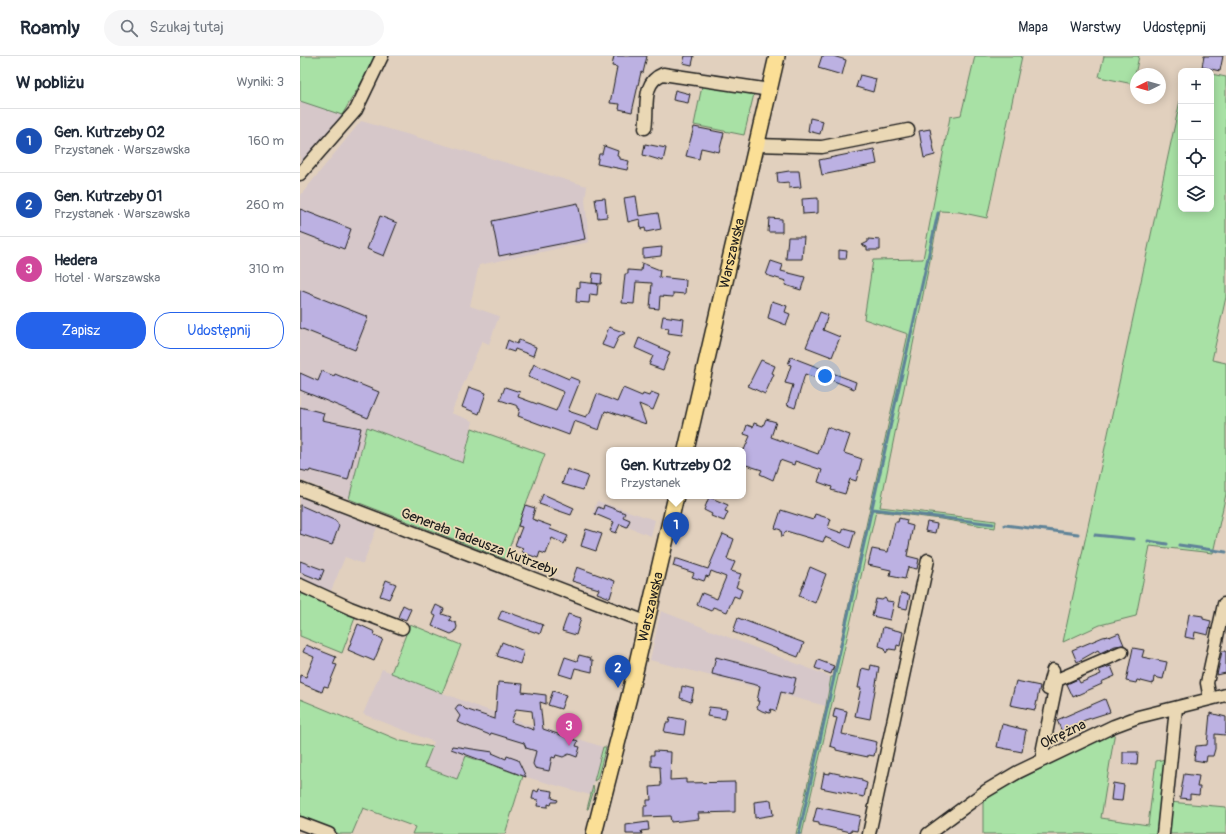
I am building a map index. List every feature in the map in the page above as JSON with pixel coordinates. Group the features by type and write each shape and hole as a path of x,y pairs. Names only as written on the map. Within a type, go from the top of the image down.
{"main road":[{"name":"Warszawska","path":"687,447 777,56"},
{"name":"Warszawska","path":"594,834 675,499"}],"street":[{"path":"300,174 356,110 382,56"},
{"path":"645,128 647,117 645,107 649,86 655,77 663,74 770,90"},
{"path":"757,145 822,147 908,130"},
{"name":"Generała Tadeusza Kutrzeby","path":"300,489 646,622"},
{"path":"868,834 928,560"},
{"path":"300,585 350,608 402,628"},
{"path":"1210,699 1207,683 1224,604"},
{"path":"1040,761 1057,680 1122,652"},
{"path":"1040,761 1035,750 1053,670"},
{"name":"Okrężna","path":"928,834 986,791 1040,761 1114,726 1138,717 1226,695"},
{"path":"1163,834 1176,708"},
{"path":"300,823 329,834"}],"shaded area":[{"path":"300,101 342,115 300,168"},
{"path":"361,121 587,186 585,200 589,242 479,265 470,306 499,316 489,344 482,341 451,413 473,421 463,463 367,427 349,499 300,480 300,196"},
{"path":"300,497 377,527 363,564 345,557 331,591 300,579"},
{"path":"597,501 655,520 651,536 593,514"},
{"path":"661,611 831,677 826,706 650,660"},
{"path":"382,669 476,706 521,721 521,723 539,726 603,747 590,795 505,771 466,756 458,779 424,767 434,742 363,714"}],"green space":[{"path":"300,56 377,56 342,115 300,101"},
{"path":"975,56 1022,56 987,218 959,212 940,211 880,507 996,521 995,528 941,519 876,511 802,834 796,834 826,706 831,677 833,677 908,334 864,319 873,260 923,259 950,117 961,115"},
{"path":"1104,56 1139,56 1136,68 1130,68 1130,83 1099,77"},
{"path":"1214,75 1226,77 1226,297 1212,360 1226,363 1226,494 1213,553 1150,546 1136,616 1100,625 1063,642 1178,110 1178,212 1214,212"},
{"path":"702,86 754,94 744,135 694,125"},
{"path":"367,427 463,463 472,428 545,454 505,559 349,499"},
{"path":"300,593 356,615 342,653 300,636"},
{"path":"410,624 461,645 442,693 391,673"},
{"path":"300,699 401,741 432,747 424,767 457,779 466,756 523,776 505,834 412,834 415,827 363,808 352,834 340,834 300,819"},
{"path":"1115,731 1101,818 1148,825 1156,761 1166,759 1159,834 983,834 983,801 993,793"},
{"path":"603,747 606,747 597,779 594,781"},
{"path":"593,786 594,790 587,809"},
{"path":"1169,802 1226,807 1226,834 1166,834"}],"building":[{"path":"614,56 647,56 643,73 641,72 632,112 619,109 620,104 610,103 617,67 612,66"},
{"path":"685,56 694,56 692,65 683,63"},
{"path":"822,56 833,56 846,60 842,75 818,68"},
{"path":"1204,56 1223,56 1220,71 1214,70 1214,68 1202,67"},
{"path":"860,75 876,79 873,92 856,87"},
{"path":"675,90 690,94 688,103 673,100"},
{"path":"810,118 823,121 820,134 808,131"},
{"path":"694,127 724,133 719,152 701,148 699,159 686,156"},
{"path":"930,129 935,155 924,158 919,131"},
{"path":"645,144 666,148 663,161 643,155"},
{"path":"604,146 618,151 617,156 620,157 620,159 629,161 627,170 597,164 599,154 602,154"},
{"path":"874,149 877,164 822,175 819,160"},
{"path":"799,171 801,187 789,188 789,182 778,183 777,173"},
{"path":"636,196 639,216 658,213 661,229 646,232 645,228 641,229 640,219 628,222 624,198"},
{"path":"605,198 607,217 598,218 595,199"},
{"path":"818,198 818,213 803,214 802,199"},
{"path":"578,203 585,239 499,256 492,221"},
{"path":"300,209 351,229 344,249 300,232"},
{"path":"380,216 397,223 384,256 367,249"},
{"path":"769,218 782,219 782,232 768,232"},
{"path":"788,237 804,237 802,259 786,259"},
{"path":"868,239 880,240 880,250 867,250 867,247 862,245 868,242"},
{"path":"662,247 661,256 643,258 643,249"},
{"path":"839,250 847,251 846,259 839,259"},
{"path":"771,261 783,265 781,271 805,277 801,290 785,285 786,281 766,275"},
{"path":"642,263 660,270 659,277 686,280 685,294 673,293 673,297 660,296 659,309 650,308 652,283 636,282 634,304 622,303 625,274 628,274 628,270 641,271"},
{"path":"593,273 602,274 601,284 592,283"},
{"path":"580,282 598,284 597,295 590,294 589,303 576,302 577,287 580,288"},
{"path":"300,290 368,317 355,350 300,328"},
{"path":"772,301 787,306 785,312 790,314 786,325 768,318"},
{"path":"820,312 828,315 823,330 840,337 832,357 806,347"},
{"path":"663,316 684,319 682,335 668,333 669,328 661,327"},
{"path":"609,327 626,333 619,336 613,349 602,345"},
{"path":"639,338 670,352 663,370 649,365 653,356 635,348"},
{"path":"508,340 517,344 519,340 536,347 533,356 515,349 514,352 505,349"},
{"path":"791,357 856,382 854,389 829,379 827,382 805,374 795,408 787,405 793,385 785,383 791,365 788,364"},
{"path":"761,360 775,366 772,373 774,374 765,394 748,386"},
{"path":"534,364 569,379 570,377 580,381 568,411 586,417 590,412 597,394 617,402 623,388 642,396 643,394 649,396 651,392 659,395 653,410 639,404 646,424 605,411 599,430 574,421 569,435 518,416 520,409 518,406 500,400 505,387 520,392 518,397 556,411 564,392 528,377"},
{"path":"322,371 334,376 335,374 379,392 368,418 300,390 300,373 318,381"},
{"path":"469,387 486,393 479,414 462,407"},
{"path":"300,407 324,413 322,420 361,428 348,480 310,470 309,472 300,470"},
{"path":"766,419 776,422 771,437 818,454 827,427 850,435 844,453 862,459 856,481 850,479 845,494 831,490 832,487 818,482 822,470 795,461 794,465 780,460 773,480 760,474 762,470 746,465 745,447 750,436 744,434 747,425 753,427 754,423 763,426"},
{"path":"567,469 588,476 583,490 562,484"},
{"path":"543,494 574,508 571,515 539,504"},
{"path":"708,499 714,499 728,505 725,511 728,512 724,521 711,516 712,514 704,510"},
{"path":"300,505 336,521 339,526 332,545 300,534"},
{"path":"525,505 535,508 532,519 551,526 550,529 568,536 564,544 552,538 546,554 540,552 538,558 524,553 522,551 523,548 515,545 522,527 518,526"},
{"path":"604,505 625,513 623,517 630,520 627,527 620,524 616,533 610,531 614,522 595,514 598,507 603,509"},
{"path":"781,510 813,520 815,514 831,519 828,528 842,533 844,528 855,531 850,548 825,537 823,542 786,531 782,537 781,530 775,528"},
{"path":"899,518 907,520 906,524 913,526 907,556 919,559 917,569 908,567 905,579 890,576 891,570 868,565 872,549 888,552 895,522 898,522"},
{"path":"927,522 937,524 935,533 925,531"},
{"path":"586,529 602,534 596,551 581,546"},
{"path":"723,534 734,539 727,559 735,562 731,571 741,574 736,587 742,590 739,598 734,596 727,612 713,607 711,611 697,605 702,593 717,599 726,577 711,571 709,577 706,576 704,581 692,577 694,573 673,566 675,559 678,559 708,569"},
{"path":"300,561 324,570 320,580 300,572"},
{"path":"577,567 615,581 610,598 597,593 599,589 572,581"},
{"path":"810,567 826,574 815,603 799,596"},
{"path":"386,580 396,584 389,599 380,596"},
{"path":"901,593 910,595 907,609 898,607"},
{"path":"885,598 887,601 894,602 890,620 872,616 876,599 882,600"},
{"path":"403,605 411,609 406,620 398,617"},
{"path":"436,605 444,609 442,614 451,617 449,620 456,623 457,627 455,632 451,634 432,626 436,616 432,614"},
{"path":"502,610 543,625 540,634 498,619"},
{"path":"568,614 581,618 576,635 562,631"},
{"path":"1189,614 1203,616 1203,619 1211,621 1208,635 1195,632 1194,639 1185,637"},
{"path":"738,618 804,643 798,657 733,632"},
{"path":"358,624 375,632 374,635 383,639 374,661 348,650"},
{"path":"883,627 903,632 900,646 897,645 896,650 889,649 886,653 885,648 879,646"},
{"path":"1119,633 1124,645 1115,646 1100,653 1098,650 1077,662 1072,650 1103,637 1109,637"},
{"path":"502,642 524,651 520,664 497,656"},
{"path":"306,645 336,657 333,664 337,665 328,687 324,686 322,692 300,683 300,675 306,677 314,657 303,652"},
{"path":"1133,648 1144,650 1142,657 1167,662 1163,679 1154,677 1153,684 1137,680 1136,683 1126,681"},
{"path":"1222,651 1226,651 1226,673 1217,675"},
{"path":"579,655 591,658 590,660 593,660 592,672 575,668 572,678 559,674 565,657 577,661"},
{"path":"716,657 796,678 792,695 781,692 776,711 771,709 770,713 762,711 757,708 760,686 712,674"},
{"path":"818,660 834,666 831,674 815,668"},
{"path":"871,665 879,667 870,719 855,716 861,688 858,688 862,668 870,670"},
{"path":"1111,666 1115,676 1101,682 1102,684 1073,697 1067,684 1078,679 1080,683 1101,674 1099,670"},
{"path":"1016,681 1040,686 1035,710 1010,705"},
{"path":"498,682 523,684 522,692 546,695 546,704 540,702 543,729 578,741 576,746 580,747 577,757 569,754 563,757 556,755 555,758 552,757 549,771 535,768 533,764 536,751 526,748 524,743 491,733 490,735 457,722 460,716 455,709 458,705 461,705 465,709 495,719","holes":["516,709 532,711 534,730 511,722"]},
{"path":"682,686 694,689 691,702 680,698"},
{"path":"553,691 566,695 561,709 548,705"},
{"path":"1105,699 1110,712 1085,720 1062,732 1057,720"},
{"path":"709,707 727,709 725,719 707,716"},
{"path":"835,708 847,711 842,734 877,742 874,756 868,755 868,757 849,753 836,750 836,748 830,746 837,718 833,717"},
{"path":"1210,713 1226,717 1226,733 1225,735 1215,734 1215,749 1213,756 1207,756 1206,762 1194,760 1196,746 1207,745"},
{"path":"670,717 686,720 684,735 664,732 666,723 669,723"},
{"path":"1002,724 1026,730 1022,752 997,747"},
{"path":"452,746 493,752 492,753 506,759 507,756 518,760 526,777 451,749"},
{"path":"654,751 671,752 670,780 686,779 686,783 735,782 735,812 698,813 699,819 671,822 670,816 644,817 644,806 647,806 647,800 651,800 650,787 661,786 660,767 651,766 651,755 654,755"},
{"path":"1123,752 1138,752 1137,765 1123,764"},
{"path":"830,772 862,779 862,781 867,783 864,797 821,788 824,773 830,774"},
{"path":"1184,774 1199,776 1197,787 1200,787 1199,795 1190,794 1190,799 1180,798"},
{"path":"1113,783 1124,785 1122,801 1111,800"},
{"path":"539,789 553,791 552,798 558,800 557,802 552,802 551,805 548,804 548,807 537,806 538,800 532,799 534,790 538,792"},
{"path":"771,800 773,815 755,818 754,802"},
{"path":"817,807 860,816 857,831 851,830 851,832 819,825 819,823 813,822"},
{"path":"648,822 649,830 641,831 642,834 626,834 626,825"}],"waterway":[{"path":"799,834 938,213"},
{"path":"873,509 993,524"},
{"path":"1005,525 1078,534"},
{"path":"1095,535 1134,539"},
{"path":"1148,541 1167,544"},
{"path":"1179,545 1226,552"}],"place":[{"name":"Gen. Kutrzeby 02","path":"676,545"},
{"name":"Gen. Kutrzeby 01","path":"618,688"},
{"name":"Hedera","path":"569,746"}]}
